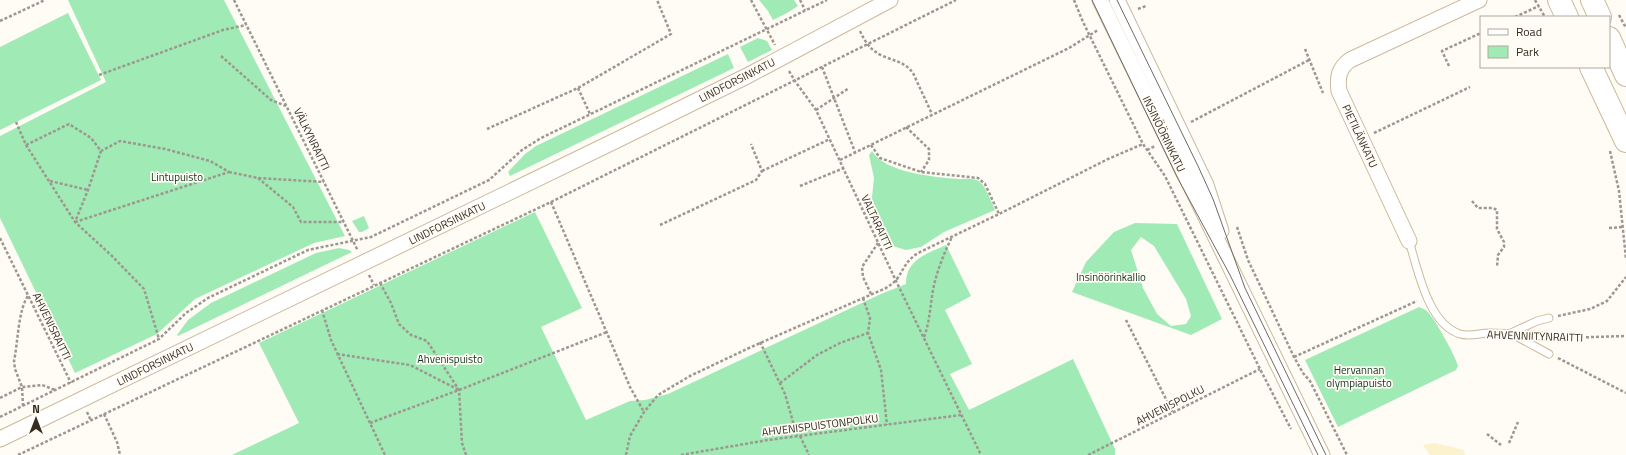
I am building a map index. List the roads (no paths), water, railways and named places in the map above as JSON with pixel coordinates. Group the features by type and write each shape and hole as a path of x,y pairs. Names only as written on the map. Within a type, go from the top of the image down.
{"main road":[{"path":"1592,0 1600,16"},
{"path":"1549,3 1566,16"},
{"path":"1610,40 1626,75"},
{"path":"1591,68 1618,144"}],"street":[{"name":"LINDFORSINKATU","path":"0,439 619,139 890,0"},
{"name":"INSINÖÖRINKATU","path":"1100,0 1322,455"},
{"name":"INSINÖÖRINKATU","path":"1117,0 1206,185 1220,228 1230,267"},
{"name":"PIETILÄNKATU","path":"1409,241 1339,91 1338,76 1344,65 1350,60 1479,0"}],"lane":[{"name":"PIETILÄNKATU","path":"1409,241 1427,296 1437,317 1449,330 1462,335"},
{"path":"1511,334 1538,320 1550,318"},
{"name":"AHVENNIITYNRAITTI","path":"1462,335 1511,334 1552,337"},
{"path":"1511,334 1549,354"}],"tram line":[{"path":"1092,0 1177,177 1230,275 1318,455"},
{"path":"1117,0 1198,166 1213,199 1245,288 1326,455"}],"park label":[{"name":"Lintupuisto","path":"177,177"},
{"name":"Insinöörinkallio","path":"1111,277"},
{"name":"Ahvenispuisto","path":"450,359"},
{"name":"Hervannan olympiapuisto","path":"1359,376"}]}
